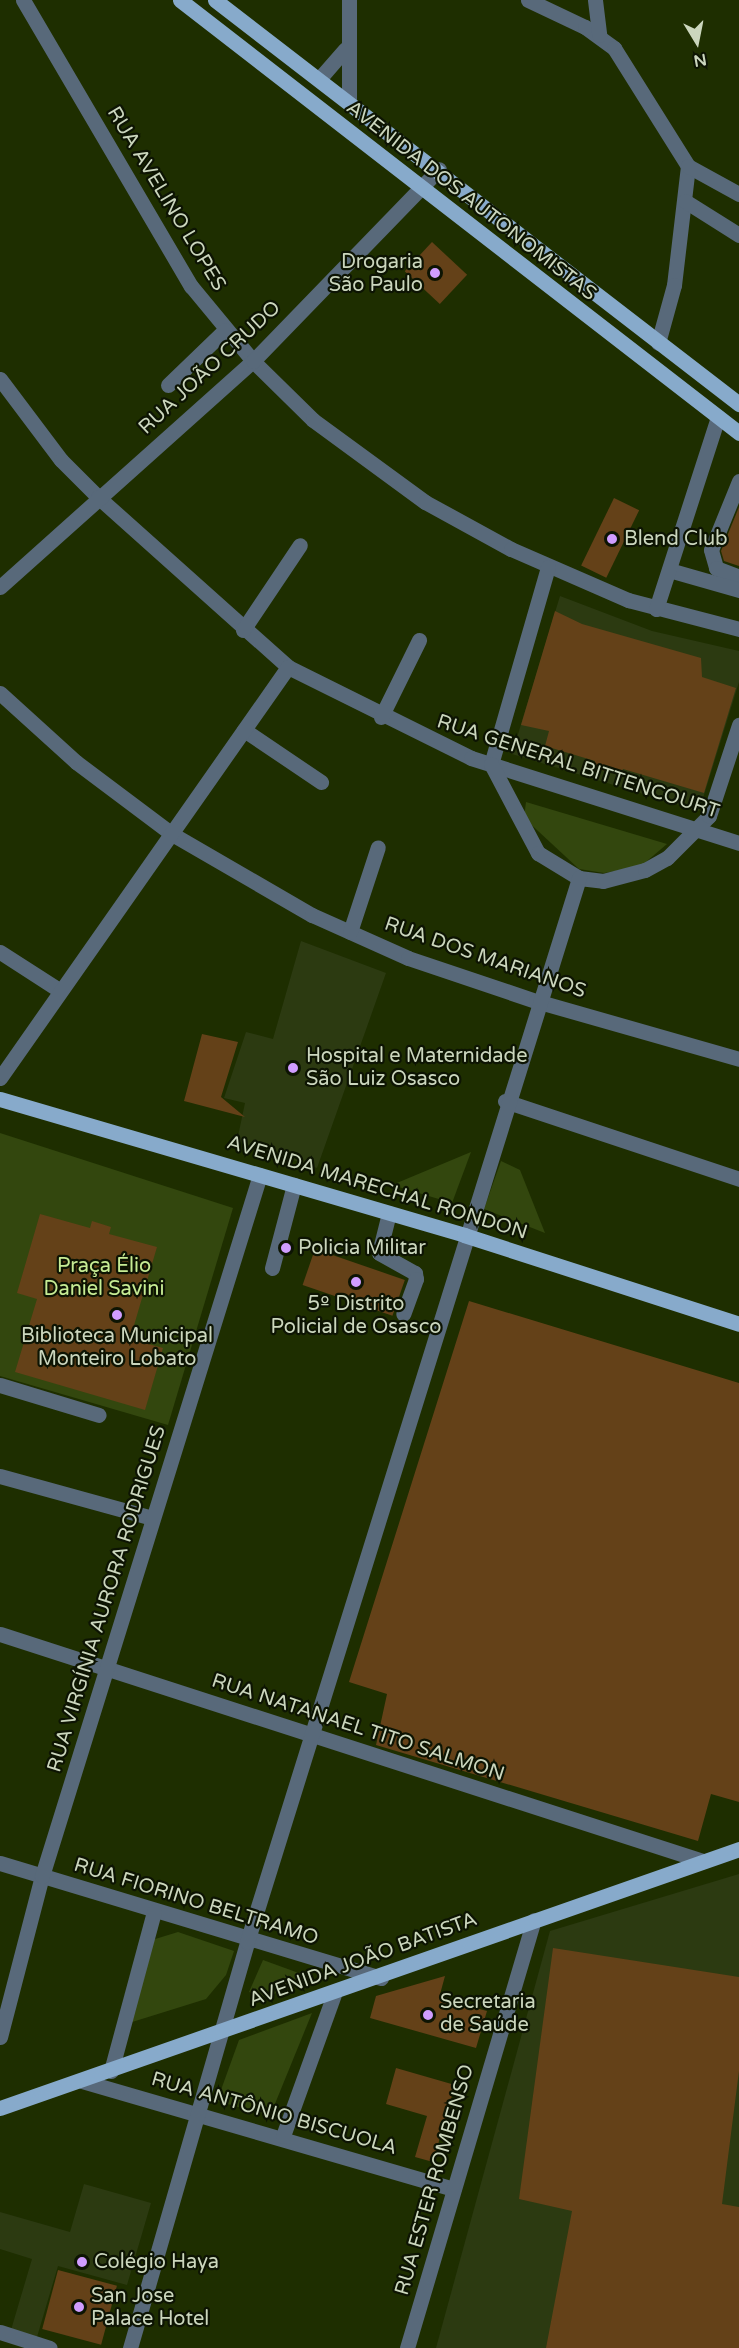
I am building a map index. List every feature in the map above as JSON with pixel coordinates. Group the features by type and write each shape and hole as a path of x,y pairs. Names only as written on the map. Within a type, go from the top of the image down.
{"main road":[{"name":"AVENIDA DOS AUTONOMISTAS","path":"180,0 420,191 739,433"},
{"name":"AVENIDA DOS AUTONOMISTAS","path":"215,0 439,169 739,404"},
{"name":"AVENIDA MARECHAL RONDON","path":"0,1099 464,1235 739,1324"},
{"name":"AVENIDA JOÃO BATISTA","path":"0,2108 381,1978 534,1920 739,1849"}],"street":[{"name":"RUA AVELINO LOPES","path":"23,0 176,263 225,330 313,420 387,476 476,532 548,567 656,609 739,629"},
{"path":"349,0 345,49 349,100"},
{"path":"528,0 599,35 636,78 688,166 739,194"},
{"path":"596,0 599,35"},
{"path":"320,78 345,49"},
{"path":"658,342 674,285 688,166"},
{"name":"RUA JOÃO CRUDO","path":"0,587 98,497 253,361 439,169"},
{"path":"685,201 739,236"},
{"path":"168,385 225,330"},
{"name":"RUA GENERAL BITTENCOURT","path":"0,379 61,460 243,630 288,667 381,717 491,764 698,828 739,843"},
{"path":"656,609 718,417"},
{"path":"739,481 711,550 716,568 739,577"},
{"path":"243,630 300,545"},
{"path":"548,567 491,764 527,839 556,867 579,878 603,880 645,870 698,828 720,796 739,725"},
{"path":"669,570 739,590"},
{"path":"381,717 419,640"},
{"path":"0,1078 59,990 172,834 288,667"},
{"name":"RUA DOS MARIANOS","path":"0,693 76,762 172,834 240,877 350,932 537,1001 739,1059"},
{"path":"244,730 321,782"},
{"path":"350,932 378,847"},
{"path":"130,2348 200,2113 247,1942 314,1737 505,1101 579,878"},
{"path":"0,952 59,990"},
{"path":"505,1101 739,1179"},
{"name":"RUA VIRGÍNIA AURORA RODRIGUES","path":"0,2037 42,1876 109,1667 152,1518 260,1174"},
{"path":"272,1268 294,1185"},
{"path":"389,1213 379,1253 416,1279 403,1314"},
{"path":"0,1385 99,1415"},
{"path":"0,1476 152,1518"},
{"name":"RUA NATANAEL TITO SALMON","path":"0,1634 109,1667 314,1737 702,1861"},
{"name":"RUA FIORINO BELTRAMO","path":"0,1863 247,1942 381,1978"},
{"path":"111,2071 154,1912"},
{"name":"RUA ESTER ROMBENSO","path":"407,2348 534,1920"},
{"path":"283,2136 334,1994"},
{"name":"RUA ANTÔNIO BISCUOLA","path":"82,2081 283,2136 454,2189"},
{"path":"0,2332 50,2348"}],"shaded area":[{"path":"560,596 652,631 739,651 739,682 699,811 512,754"},
{"name":"Hospital e Maternidade São Luiz Osasco","path":"301,941 386,973 317,1168 237,1141 245,1103 224,1098 246,1032 273,1039"},
{"path":"739,1874 739,2348 436,2348 550,1931"},
{"name":"Colégio Haya","path":"84,2184 151,2203 127,2285 58,2266 37,2337 11,2330 32,2259 0,2249 0,2212 70,2232"}],"green space":[{"path":"526,802 667,844 640,867 604,873 579,869 524,818"},
{"name":"Praça Élio Daniel Savini","path":"0,1133 233,1208 168,1425 0,1376"},
{"path":"471,1152 452,1203 392,1185"},
{"path":"501,1161 520,1170 545,1233 484,1209"},
{"path":"178,1932 234,1951 226,1975 206,1999 129,2023 152,1940"},
{"path":"263,1960 307,1976 267,1998 249,1992"},
{"path":"312,2013 270,2116 217,2101 239,2040"}],"building":[{"path":"432,242 467,275 440,304 405,271"},
{"name":"Blend Club","path":"614,498 639,510 606,578 581,565"},
{"path":"739,507 739,566 724,561 721,551"},
{"path":"555,611 582,624 701,658 702,677 736,688 704,793 623,769 620,775 594,768 595,761 545,746 549,731 521,725"},
{"path":"202,1034 238,1042 221,1097 245,1117 184,1101"},
{"name":"Biblioteca Municipal Monteiro Lobato","path":"40,1214 90,1228 92,1221 111,1227 109,1234 157,1247 130,1339 163,1348 145,1410 15,1372 37,1299 17,1293"},
{"name":"5º Distrito Policial de Osasco","path":"315,1249 405,1280 392,1316 303,1285"},
{"path":"469,1301 739,1383 739,1802 711,1794 698,1841 376,1745 387,1694 349,1682"},
{"path":"553,1948 739,1977 739,2071 722,2204 739,2207 739,2348 546,2348 572,2211 519,2199"},
{"name":"Secretaria de Saúde","path":"445,1976 439,1998 487,2011 476,2048 370,2018 376,1996"},
{"path":"396,2068 455,2085 433,2162 415,2157 427,2116 386,2104"},
{"name":"San Jose Palace Hotel","path":"58,2270 117,2286 101,2345 42,2329"}],"place":[{"name":"Drogaria São Paulo","path":"435,273"},
{"name":"Blend Club","path":"612,539"},
{"name":"Hospital e Maternidade São Luiz Osasco","path":"293,1068"},
{"name":"Policia Militar","path":"286,1248"},
{"name":"5º Distrito Policial de Osasco","path":"356,1282"},
{"name":"Biblioteca Municipal Monteiro Lobato","path":"117,1315"},
{"name":"Secretaria de Saúde","path":"428,2015"},
{"name":"Colégio Haya","path":"82,2262"},
{"name":"San Jose Palace Hotel","path":"79,2307"}]}
